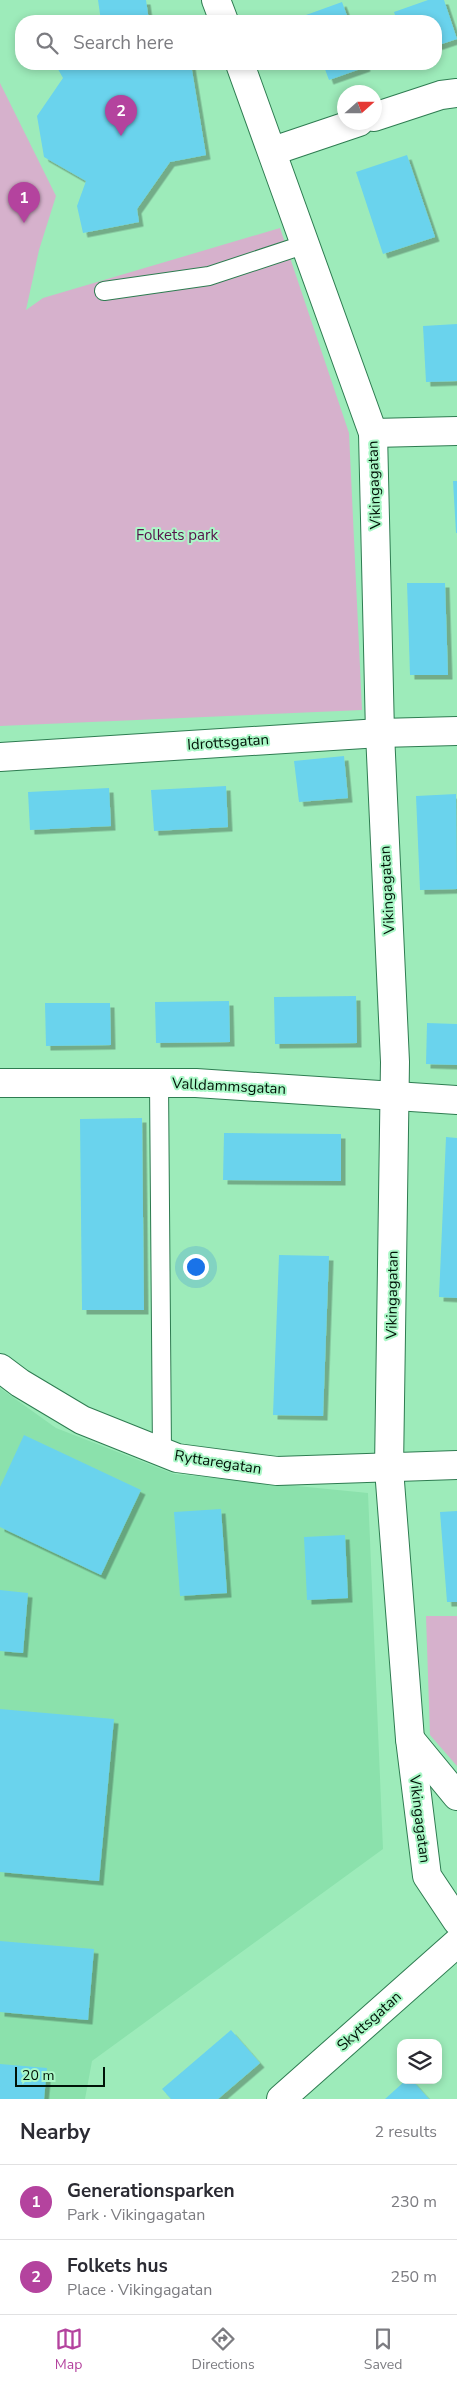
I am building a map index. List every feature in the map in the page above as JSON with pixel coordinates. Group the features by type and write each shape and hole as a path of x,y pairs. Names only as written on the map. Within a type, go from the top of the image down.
{"street":[{"path":"216,0 222,15"},
{"name":"Vikingagatan","path":"242,70 273,151 372,433 380,733 395,1096 389,1469 410,1738 427,1876 457,1921"},
{"path":"382,114 441,95 457,93"},
{"path":"273,151 337,129"},
{"path":"372,433 457,431"},
{"name":"Idrottsgatan","path":"0,757 380,733 457,731"},
{"name":"Valldammsgatan","path":"0,1083 196,1083 457,1100"},
{"name":"Ryttaregatan","path":"0,1368 20,1383 82,1420 177,1458 277,1471 389,1469 457,1465"},
{"name":"Vikingagatan","path":"410,1738 457,1796"},
{"name":"Skyttsgatan","path":"281,2099 457,1943"}],"lane":[{"path":"104,291 209,276 306,244"},
{"path":"160,1083 162,1452"}],"shaded area":[{"path":"0,1388 56,1428 174,1474 368,1493 383,1849 92,2061 85,2099 0,2099"}],"green space":[{"name":"Folkets park","path":"0,83 56,196 39,250 26,310 43,298 280,228 349,433 362,710 0,726"},
{"path":"426,1616 457,1616 457,1766 430,1735"}],"building":[{"path":"98,0 146,0 148,15 100,15"},
{"path":"428,0 444,0 457,39 442,44 442,15 395,15 394,12"},
{"path":"342,2 347,15 306,15"},
{"path":"58,70 192,70 206,155 170,162 137,209 139,222 83,233 77,206 86,181 44,157 37,116 63,78"},
{"path":"325,70 357,70 329,80"},
{"path":"407,155 435,237 383,254 356,172"},
{"path":"457,324 457,381 426,382 423,326"},
{"path":"453,481 457,481 457,533 456,533"},
{"path":"407,583 445,583 448,675 410,675"},
{"path":"344,756 348,798 299,802 294,761"},
{"path":"226,786 228,827 154,831 151,790"},
{"path":"109,788 111,826 30,830 28,792"},
{"path":"456,794 457,889 420,890 416,796"},
{"path":"356,996 357,1043 275,1044 274,997"},
{"path":"229,1001 230,1042 156,1043 155,1002"},
{"path":"45,1003 110,1003 111,1045 46,1046"},
{"path":"427,1023 457,1024 457,1065 426,1064"},
{"path":"142,1118 144,1310 82,1310 80,1119"},
{"path":"224,1133 341,1134 341,1181 223,1180"},
{"path":"446,1137 457,1138 457,1298 439,1297"},
{"path":"279,1255 329,1256 323,1416 273,1415"},
{"path":"24,1435 141,1490 101,1575 0,1527 0,1487"},
{"path":"221,1509 227,1593 180,1596 174,1512"},
{"path":"457,1511 457,1602 447,1602 440,1512"},
{"path":"345,1535 348,1598 307,1600 304,1537"},
{"path":"0,1590 28,1593 23,1653 0,1651"},
{"path":"0,1709 114,1719 99,1881 0,1872"},
{"path":"0,1941 94,1949 88,2020 0,2012"},
{"path":"231,2030 260,2063 218,2099 171,2099 162,2089"},
{"path":"0,2064 47,2068 44,2099 0,2099"},
{"path":"402,2084 416,2084 429,2099 385,2099"}],"place":[{"name":"Folkets hus","path":"121,136"},
{"name":"Generationsparken","path":"24,223"}]}
